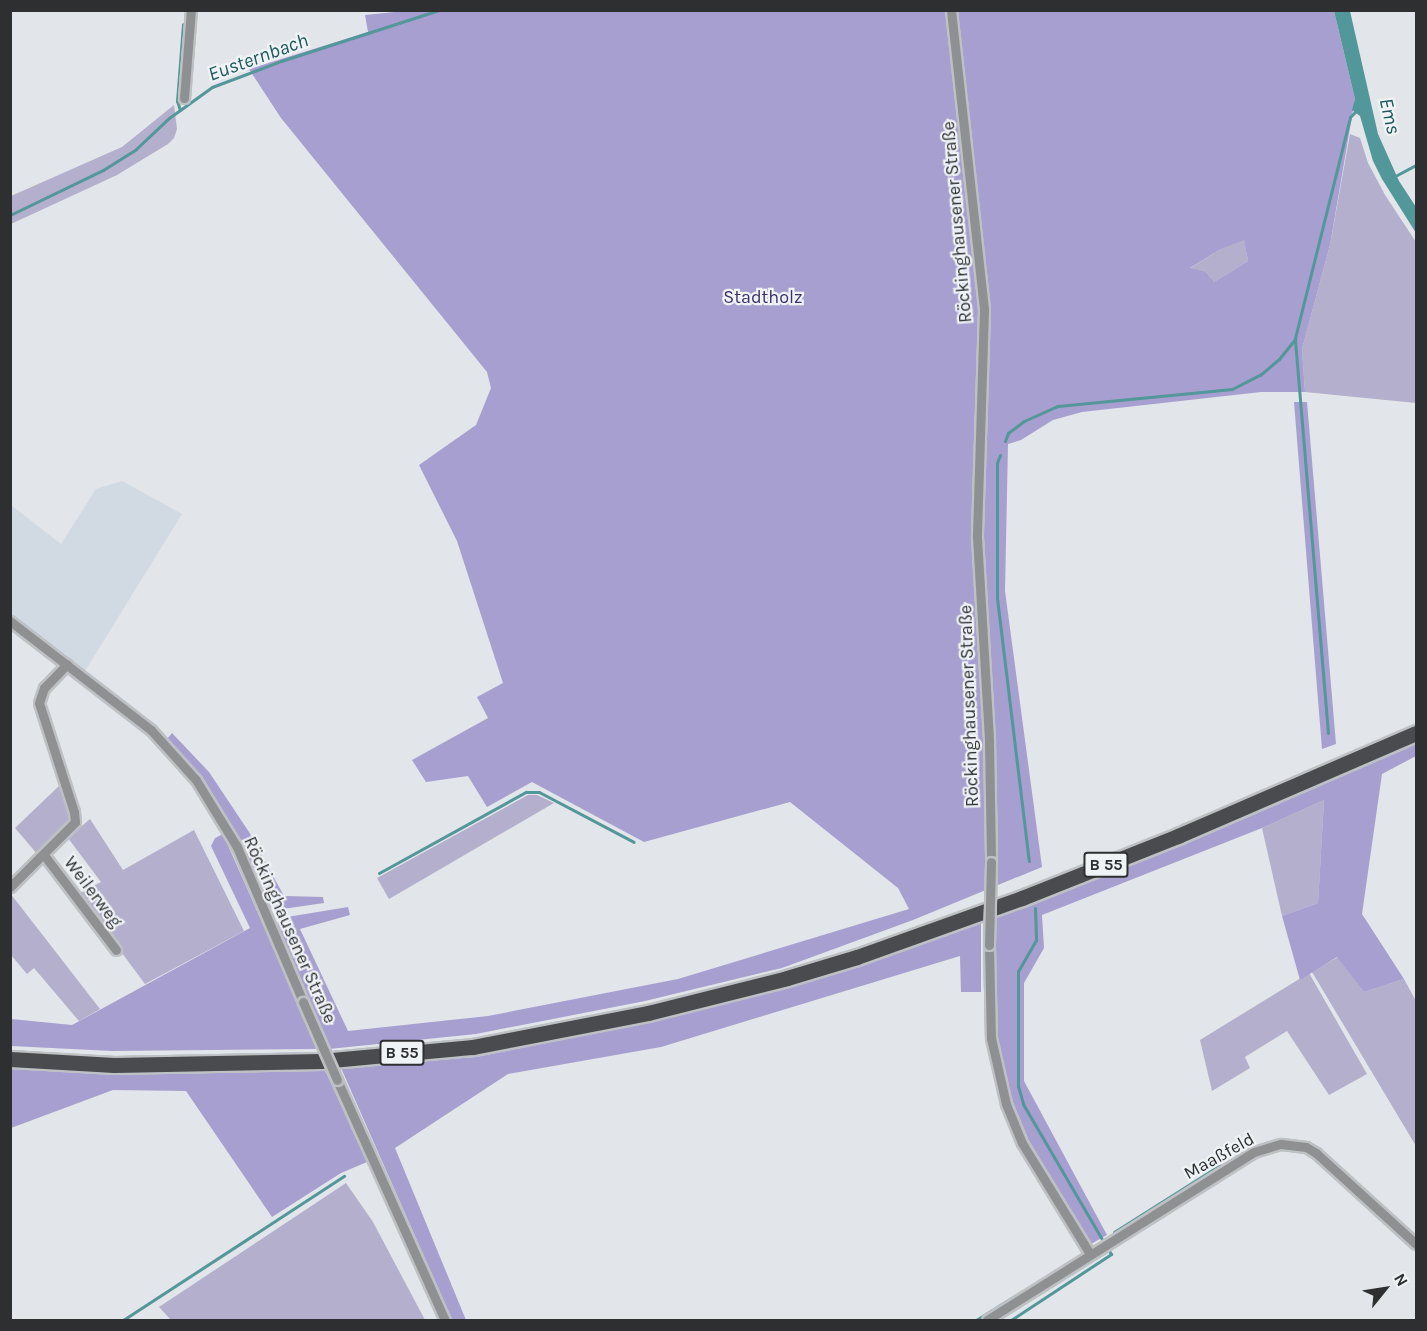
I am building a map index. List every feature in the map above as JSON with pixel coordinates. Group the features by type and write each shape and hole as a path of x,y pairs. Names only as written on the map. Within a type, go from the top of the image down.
{"main road":[{"name":"B 55","path":"10,1059 114,1065 321,1061 473,1047 648,1013 787,978 857,957 1022,898 1178,836 1416,733"}],"street":[{"path":"184,98 191,10"},
{"name":"Röckinghausener Straße","path":"951,10 984,310 977,537 989,742 991,1038 1006,1104 1022,1143 1090,1254"},
{"name":"Röckinghausener Straße","path":"10,621 151,730 196,780 237,847 303,1002 445,1320"},
{"path":"10,887 75,822 74,812 39,703 45,688 66,664"},
{"name":"Weilerweg","path":"44,855 116,950"},
{"name":"Maaßfeld","path":"1090,1254 1254,1152 1295,1144 1306,1147 1316,1154 1416,1244"},
{"path":"987,1320 1090,1254"}],"shaded area":[{"path":"174,105 177,129 174,138 168,144 117,175 11,224 11,196 122,147"},
{"path":"1350,134 1360,138 1368,163 1385,195 1416,242 1416,403 1305,392 1302,349 1330,245"},
{"path":"1244,239 1248,261 1214,282 1189,269 1219,250"},
{"path":"122,481 182,514 85,671 11,613 11,505 61,544 96,489"},
{"path":"60,785 71,821 38,855 15,828"},
{"path":"528,795 537,795 554,803 389,899 377,878"},
{"path":"1324,800 1318,903 1282,916 1262,828"},
{"path":"90,819 123,870 194,830 244,931 145,984 78,894 101,882 68,838"},
{"path":"10,893 100,1009 79,1021 34,968 27,974 11,955"},
{"path":"1338,957 1364,992 1404,979 1416,1001 1416,1146 1312,972"},
{"path":"1309,973 1367,1074 1329,1095 1287,1031 1245,1057 1250,1068 1212,1091 1200,1040"},
{"path":"346,1183 373,1222 425,1320 171,1320 159,1307"}],"green space":[{"name":"Stadtholz","path":"405,11 1334,11 1355,99 1330,245 1302,349 1305,392 1261,392 1082,412 1053,420 1021,440 1008,444 1005,591 1042,867 913,920 782,968 645,1001 476,1034 329,1049 276,927 281,918 348,907 350,915 300,929 348,1031 488,1016 678,979 909,909 898,888 790,802 644,842 532,782 487,807 468,776 426,782 412,760 488,718 477,697 503,683 457,541 419,465 476,425 491,388 487,372 281,118 249,69 368,32 365,15","holes":["1244,240 1248,261 1214,282 1205,272 1190,268 1219,250"]},
{"path":"1294,402 1307,402 1336,744 1322,749"},
{"path":"172,733 209,772 249,832 284,896 323,897 324,903 276,910 268,906 227,818 201,778 167,739"},
{"path":"1416,744 1416,756 1382,774 1362,914 1404,979 1364,992 1337,957 1300,980 1282,916 1318,903 1324,800 1262,828 1042,915 1044,948 1024,983 1024,1081 1107,1235 1091,1244 1029,1141 1014,1105 1000,1060 994,1013 996,917 1181,846"},
{"path":"223,834 318,1049 112,1051 11,1046 11,1019 72,1025 250,928 211,846 215,838"},
{"path":"981,923 981,992 961,992 960,956 661,1047 508,1074 395,1148 466,1320 452,1320 341,1068 476,1057 650,1022 789,988"},
{"path":"11,1067 113,1073 325,1070 367,1162 341,1173 272,1217 186,1091 113,1090 11,1128"}],"water":[{"path":"1334,11 1350,11 1378,134 1399,181 1416,207 1416,233 1382,179 1373,161 1360,116 1352,110 1355,99"}],"waterway":[{"name":"Eusternbach","path":"10,215 103,170 136,149 169,118 212,87 281,61 439,10"},
{"path":"180,110 177,101 183,24"},
{"path":"1328,733 1295,338 1350,117 1357,110"},
{"path":"1397,175 1416,165"},
{"path":"1005,441 1008,433 1024,421 1058,406 1232,389 1260,375 1279,359 1295,339"},
{"path":"1000,455 997,463 997,598 1029,861"},
{"path":"379,873 526,792 539,792 634,842"},
{"path":"1035,908 1036,940 1018,971 1018,1086 1023,1104 1102,1239"},
{"path":"1114,1232 1220,1165"},
{"path":"123,1320 344,1176"},
{"path":"1011,1320 1111,1254 1108,1249"},
{"path":"976,1320 1023,1291"}],"water label":[{"name":"Ems","path":"1390,116"}]}
